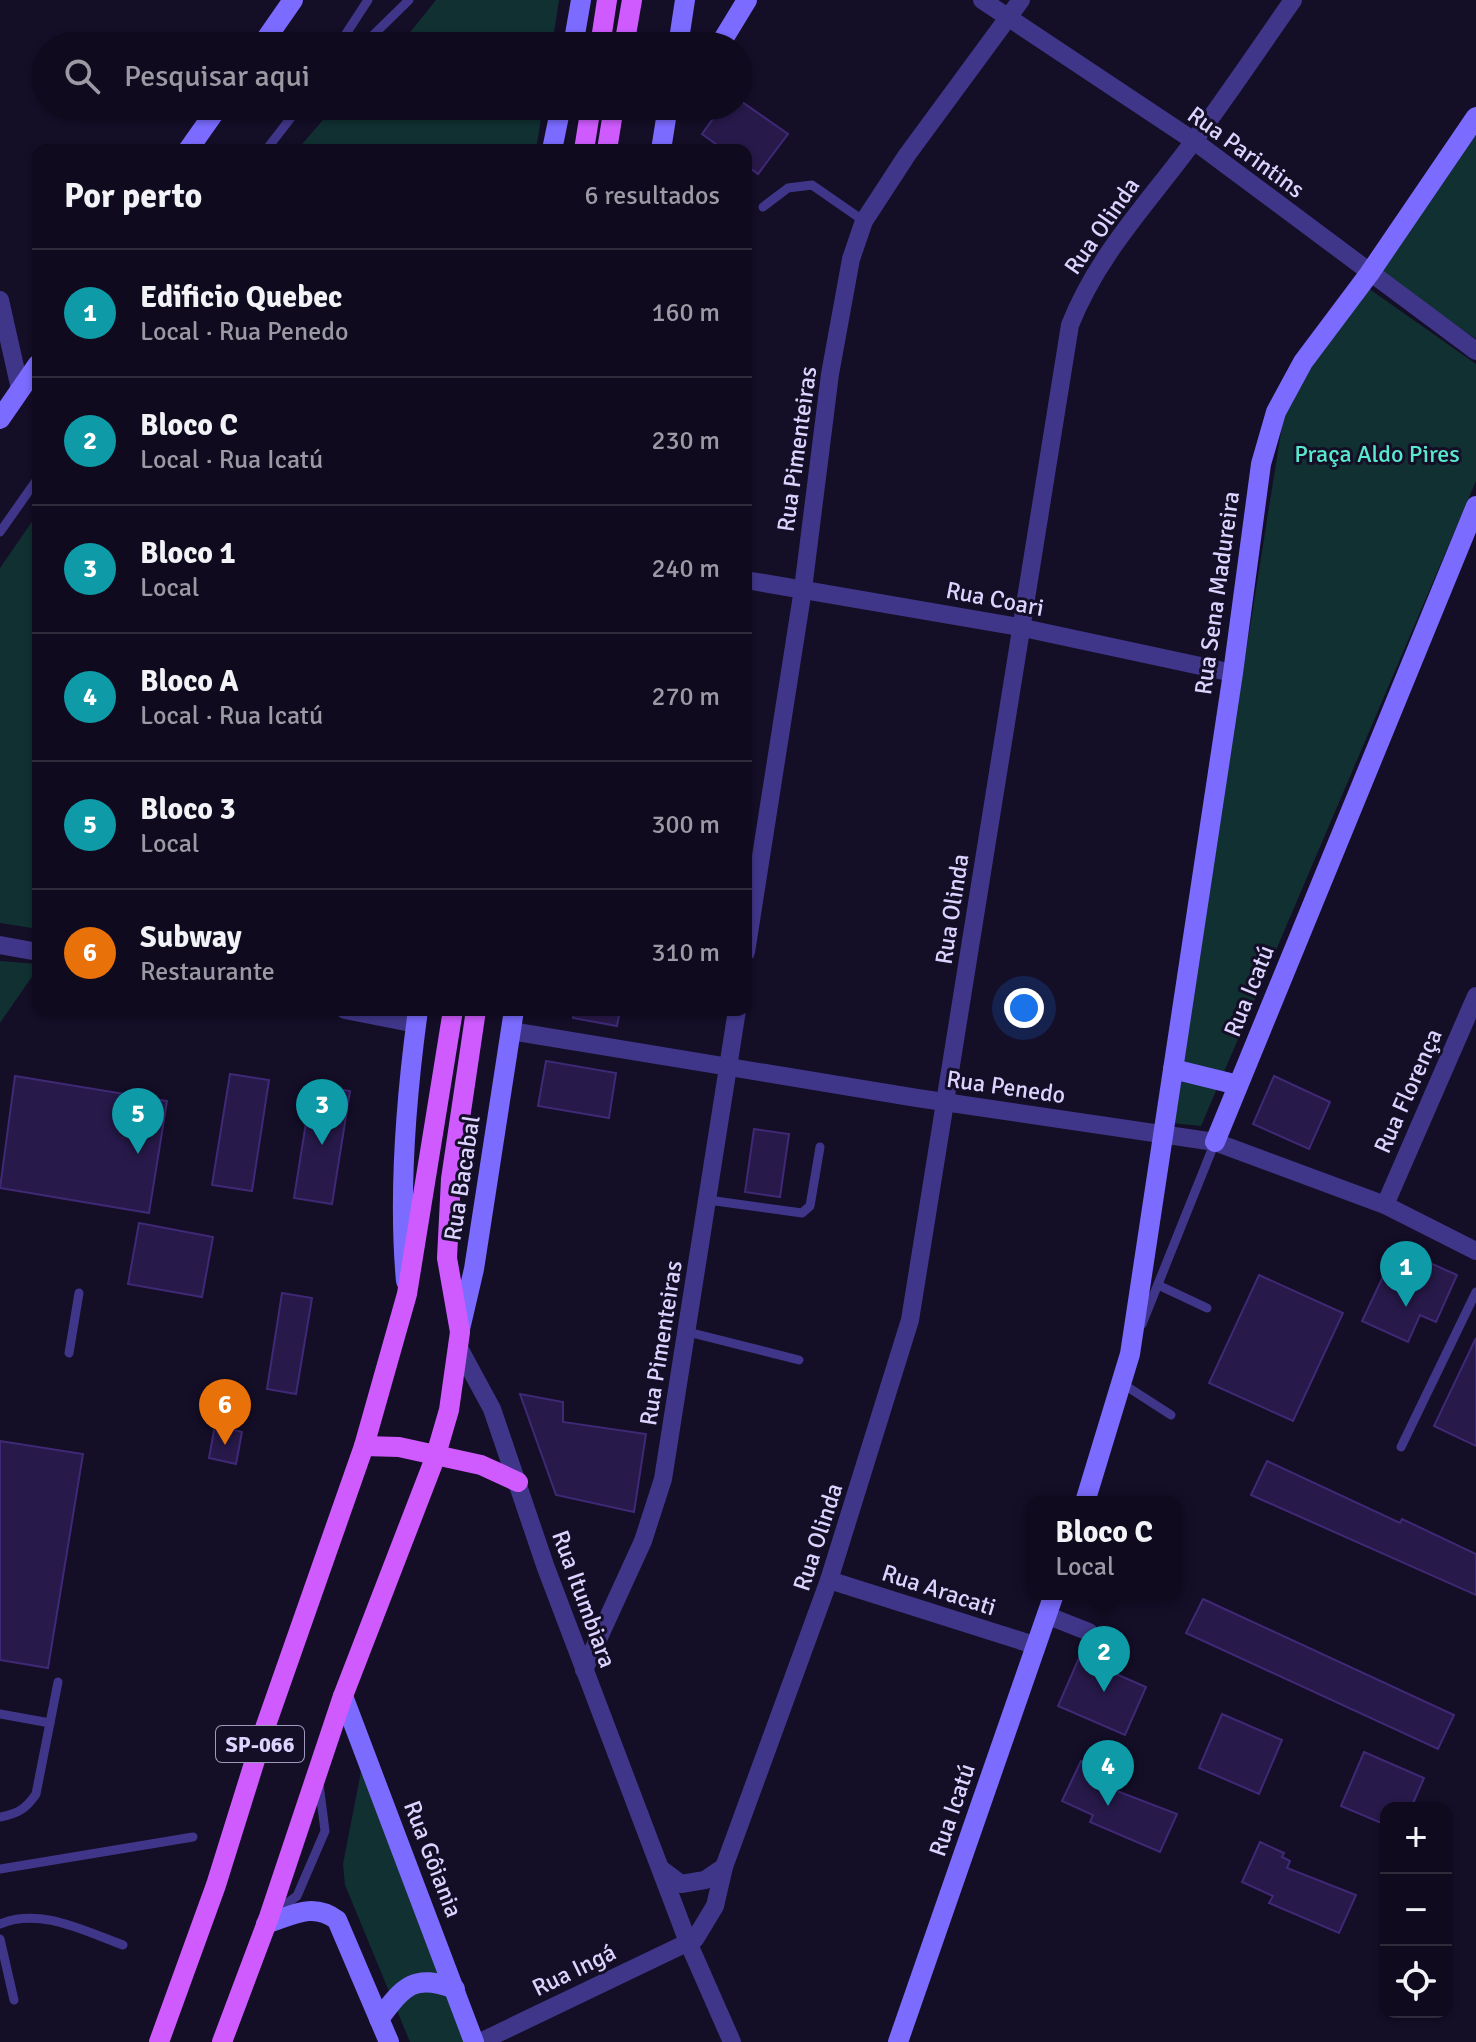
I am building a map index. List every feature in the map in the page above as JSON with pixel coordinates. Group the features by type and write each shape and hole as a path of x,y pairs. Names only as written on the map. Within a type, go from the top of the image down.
{"main road":[{"path":"602,32 607,0"},
{"path":"626,32 632,0"},
{"path":"585,144 589,120"},
{"path":"608,144 612,120"},
{"name":"SP-066","path":"157,2042 216,1885 266,1725 364,1446 407,1294 452,1016"},
{"name":"SP-066","path":"222,2042 268,1921 343,1696 435,1458 449,1410 459,1340 447,1258 450,1193 475,1016"},
{"path":"364,1446 399,1447 435,1458 481,1465 518,1482"}],"street":[{"path":"271,32 293,0"},
{"path":"575,32 581,0"},
{"path":"680,32 685,0"},
{"path":"728,32 747,0"},
{"name":"Rua Parintins","path":"982,0 1194,141 1476,351"},
{"name":"Rua Pimenteiras","path":"752,914 803,589 830,374 851,259 864,221 907,155 1021,0"},
{"name":"Rua Olinda","path":"688,1942 701,1933 710,1917 724,1867 829,1580 910,1320 948,1102 1019,627 1070,325 1086,285 1109,250 1194,141 1293,0"},
{"name":"Rua Sena Madureira","path":"1130,1354 1233,673 1261,464 1276,412 1303,362 1369,274 1476,117"},
{"path":"192,144 209,120"},
{"path":"553,144 558,120"},
{"path":"662,144 666,120"},
{"path":"0,300 20,389"},
{"path":"0,419 32,372"},
{"name":"Rua Icatú","path":"1215,1142 1476,506"},
{"name":"Rua Coari","path":"752,581 1019,627 1233,673"},
{"path":"0,945 32,951"},
{"name":"Rua Florença","path":"1385,1205 1476,996"},
{"name":"Rua Bacabal","path":"459,1340 474,1269 513,1016"},
{"name":"Rua Pimenteiras","path":"584,1670 633,1566 663,1479 736,1016"},
{"path":"407,1294 402,1241 417,1017"},
{"name":"Rua Penedo","path":"511,1031 1215,1142 1385,1205 1476,1251"},
{"path":"1173,1069 1238,1085"},
{"name":"Rua Itumbiara","path":"459,1340 492,1409 584,1670 688,1942"},
{"name":"Rua Icatú","path":"1087,1496 1130,1354"},
{"name":"Rua Aracati","path":"829,1580 1034,1645"},
{"name":"Rua Icatú","path":"898,2042 1052,1600"},
{"path":"1046,1615 1089,1632"},
{"name":"Rua Gôiania","path":"343,1696 474,2042"},
{"path":"661,1869 681,1884 705,1880 724,1867"},
{"path":"268,1921 309,1909 324,1910 337,1920 389,2042"},
{"path":"688,1942 732,2042"},
{"name":"Rua Ingá","path":"480,2042 688,1942"},
{"path":"379,2019 406,1988 418,1981 431,1980 455,1989"}],"lane":[{"path":"347,32 368,0"},
{"path":"376,32 409,0"},
{"path":"271,144 289,120"},
{"path":"763,207 788,188 812,185 864,221"},
{"path":"0,532 32,487"},
{"name":"Rua Icatú","path":"1130,1354 1215,1142"},
{"path":"708,1200 802,1213 810,1206 820,1147"},
{"path":"1158,1285 1207,1308"},
{"path":"1401,1447 1476,1292"},
{"path":"69,1353 79,1293"},
{"path":"688,1332 799,1360"},
{"path":"1123,1384 1171,1415"},
{"path":"0,1817 15,1815 29,1805 36,1794 58,1682"},
{"path":"0,1714 50,1723"},
{"path":"0,1869 193,1837"},
{"path":"0,1924 17,1917 41,1917 123,1945"},
{"path":"0,1939 14,2000"}],"green space":[{"path":"436,0 559,0 554,32 410,32"},
{"path":"323,120 541,120 537,144 302,144"},
{"path":"1476,134 1476,339 1379,271"},
{"name":"Praça Aldo Pires","path":"1368,288 1476,364 1476,481 1201,1126 1171,1123 1284,413 1310,366"},
{"path":"32,522 32,928 0,923 0,568"},
{"path":"0,961 32,964 32,977 0,1023"},
{"path":"362,1766 472,2042 410,2042 345,1885 343,1864"}],"building":[{"path":"752,109 788,134 758,174 752,170 752,144 716,144 702,134 712,120 752,120"},
{"path":"573,1016 619,1016 617,1026"},
{"path":"546,1061 616,1073 609,1118 538,1106"},
{"path":"230,1074 269,1080 252,1191 212,1185"},
{"path":"15,1076 167,1101 149,1213 0,1188"},
{"path":"1274,1076 1330,1102 1309,1149 1253,1124"},
{"path":"312,1085 350,1091 332,1204 294,1198"},
{"path":"754,1129 789,1134 780,1197 745,1192"},
{"path":"139,1223 213,1237 202,1297 128,1284"},
{"path":"1412,1255 1457,1275 1436,1322 1420,1315 1408,1342 1362,1321 1388,1266 1404,1274"},
{"path":"1259,1275 1343,1313 1293,1421 1209,1383"},
{"path":"282,1293 312,1298 296,1394 267,1389"},
{"path":"1476,1338 1476,1446 1434,1426"},
{"path":"520,1394 563,1402 563,1422 646,1434 634,1512 556,1495"},
{"path":"215,1425 242,1432 236,1464 209,1458"},
{"path":"0,1441 83,1454 48,1668 0,1660"},
{"path":"1267,1461 1400,1523 1402,1519 1476,1554 1476,1595 1251,1495"},
{"path":"1203,1599 1454,1715 1438,1749 1186,1633"},
{"path":"1079,1658 1146,1687 1125,1735 1058,1706"},
{"path":"1222,1714 1282,1740 1259,1794 1199,1768"},
{"path":"1364,1752 1424,1778 1414,1802 1380,1802 1380,1822 1341,1806"},
{"path":"1081,1761 1104,1772 1102,1777 1112,1781 1109,1788 1177,1814 1160,1852 1090,1822 1093,1815 1062,1801"},
{"path":"1260,1842 1284,1853 1282,1857 1290,1861 1287,1868 1356,1895 1339,1933 1269,1903 1273,1896 1242,1882"}],"place":[{"name":"Bloco 1","path":"322,1145"},
{"name":"Bloco 3","path":"138,1154"},
{"name":"Edificio Quebec","path":"1406,1307"},
{"name":"Subway","path":"225,1445"},
{"name":"Bloco C","path":"1104,1692"},
{"name":"Bloco A","path":"1108,1806"}]}
